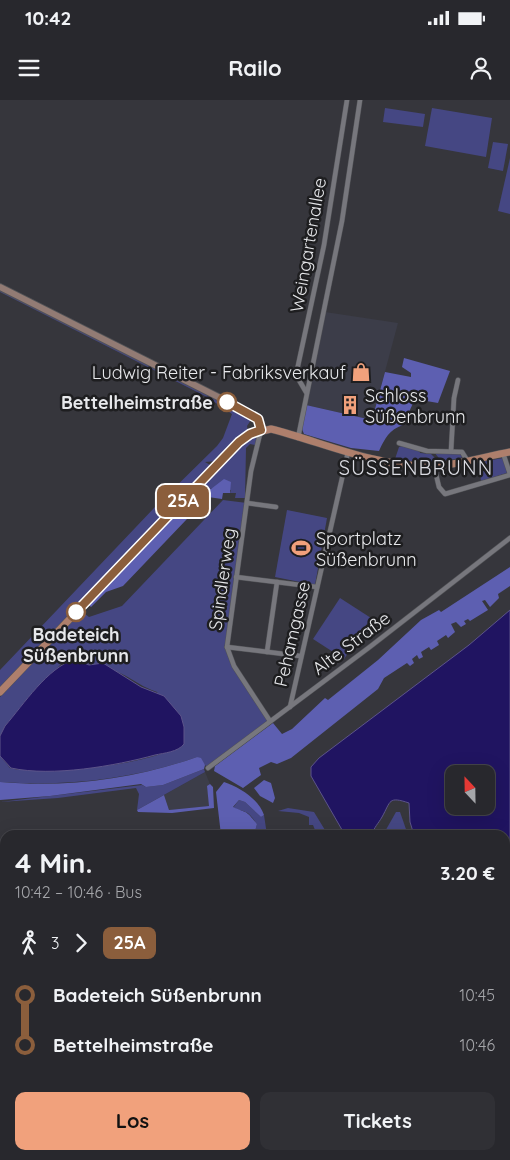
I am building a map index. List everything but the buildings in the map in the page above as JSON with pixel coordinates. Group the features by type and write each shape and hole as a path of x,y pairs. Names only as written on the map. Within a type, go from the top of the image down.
{"main road":[{"path":"0,692 239,442 250,434 261,430 273,430 400,463 434,466 506,452"}],"street":[{"name":"Weingartenallee","path":"306,392 296,375 324,245 347,100"},
{"name":"Weingartenallee","path":"298,438 342,221 360,100"},
{"path":"345,111 358,113"},
{"path":"0,287 246,411 258,419 261,430"},
{"path":"451,451 454,398 458,380"},
{"name":"Spindlerweg","path":"261,430 252,465 227,647 234,666 270,721"},
{"path":"399,442 427,451 462,452 468,460"},
{"name":"Pehamgasse","path":"290,707 300,656 348,451"},
{"path":"434,466 439,487 445,494 510,475 506,452"},
{"path":"247,502 276,507"},
{"name":"Alte Straße","path":"208,768 510,538"},
{"path":"236,577 317,587"},
{"path":"267,652 277,582"},
{"path":"227,647 300,656"}],"shaded area":[{"path":"385,108 425,114 423,127 383,122"},
{"path":"432,108 492,118 486,157 425,146"},
{"path":"493,142 508,144 503,171 488,168"},
{"path":"510,158 510,214 498,211"},
{"path":"0,289 231,407 251,420 247,426 248,431 217,461 205,462 212,466 0,688 0,670 155,507 217,446 223,438 232,414 207,397 0,292"},
{"path":"325,312 398,323 372,420 306,405"},
{"path":"404,358 450,371 438,403 415,399 403,425 394,429 388,435 379,451 351,448 304,434 302,429 306,405 372,420 385,372 411,377 411,373 402,367"},
{"path":"254,437 257,439 255,445 250,444 246,448 245,498 235,498 236,493 230,493 231,490 199,488 229,456"},
{"path":"404,445 419,449 420,453 431,454 439,462 395,459 399,447"},
{"path":"434,452 458,453 463,457 442,462"},
{"path":"503,458 507,473 481,481 479,467 475,463"},
{"path":"224,479 231,482 230,493 223,493 222,499 208,497 123,586 106,592 91,607 88,604 199,488 211,489"},
{"path":"223,500 247,503 227,647 234,666 270,721 208,768 197,757 149,771 100,780 50,783 0,782 0,756 10,768 18,770 80,768 121,764 181,747 157,692 122,674 90,665 80,660 61,664 5,726 0,736 0,697 81,611 89,617 122,606"},
{"name":"Sportplatz Süßenbrunn","path":"287,510 327,518 315,585 275,577"},
{"path":"510,567 510,586 498,594 499,598 490,607 485,600 482,601 488,610 470,621 468,619 464,621 466,624 461,627 456,622 451,624 455,632 448,638 446,635 437,641 439,645 431,650 429,647 421,652 423,657 419,659 417,655 412,659 414,663 410,666 407,663 384,678 378,689 291,758 277,764 271,762 259,768 261,775 243,788 214,771 215,766 273,723 282,734 292,729 325,698 328,700 378,660 421,620 439,610 441,612"},
{"path":"340,598 371,618 344,659 313,639"},
{"path":"510,610 510,830 412,830 409,803 394,800 389,804 374,830 342,830 311,776 311,767 319,758 469,645"},
{"name":"Badeteich Süßenbrunn","path":"75,659 89,665 103,663 141,687 164,696 181,716 184,727 184,744 171,752 83,769 45,771 11,768 0,756 0,736 5,726 46,678 55,670"},
{"path":"197,757 201,758 205,765 204,769 163,785 146,787 141,784 50,796 0,800 0,782 50,784 100,780 149,771"},
{"path":"204,769 205,772 137,810 139,794 136,788 58,798 0,802 142,785 146,787 163,785"},
{"path":"205,772 210,784 207,787 210,806 169,810 164,795"},
{"path":"264,780 271,783 275,798 273,803 260,796 254,788"},
{"path":"224,782 248,794 258,804 264,815 261,817 245,802 239,800 233,807 248,814 257,824 255,830 220,830 216,792"},
{"path":"210,784 213,787 214,808 172,813 138,812 137,810 164,795 169,810 209,806 207,786"},
{"path":"239,800 245,802 261,817 264,815 266,830 255,830 257,824 249,814 233,808"},
{"path":"288,808 314,812 325,830 315,830 313,825 309,825 309,817 299,813 278,811"},
{"path":"396,812 400,812 406,830 386,830"}],"bus line":[{"name":"25A","path":"76,612 244,437 261,430 260,422 252,414 227,402"}],"place":[{"name":"Ludwig Reiter - Fabriksverkauf","path":"361,372"},
{"name":"Bettelheimstraße","path":"227,402"},
{"name":"Schloss Süßenbrunn","path":"350,405"},
{"name":"Sportplatz Süßenbrunn","path":"301,548"},
{"name":"Badeteich Süßenbrunn","path":"76,612"}],"district":[{"name":"SÜSSENBRUNN","path":"416,467"}]}
